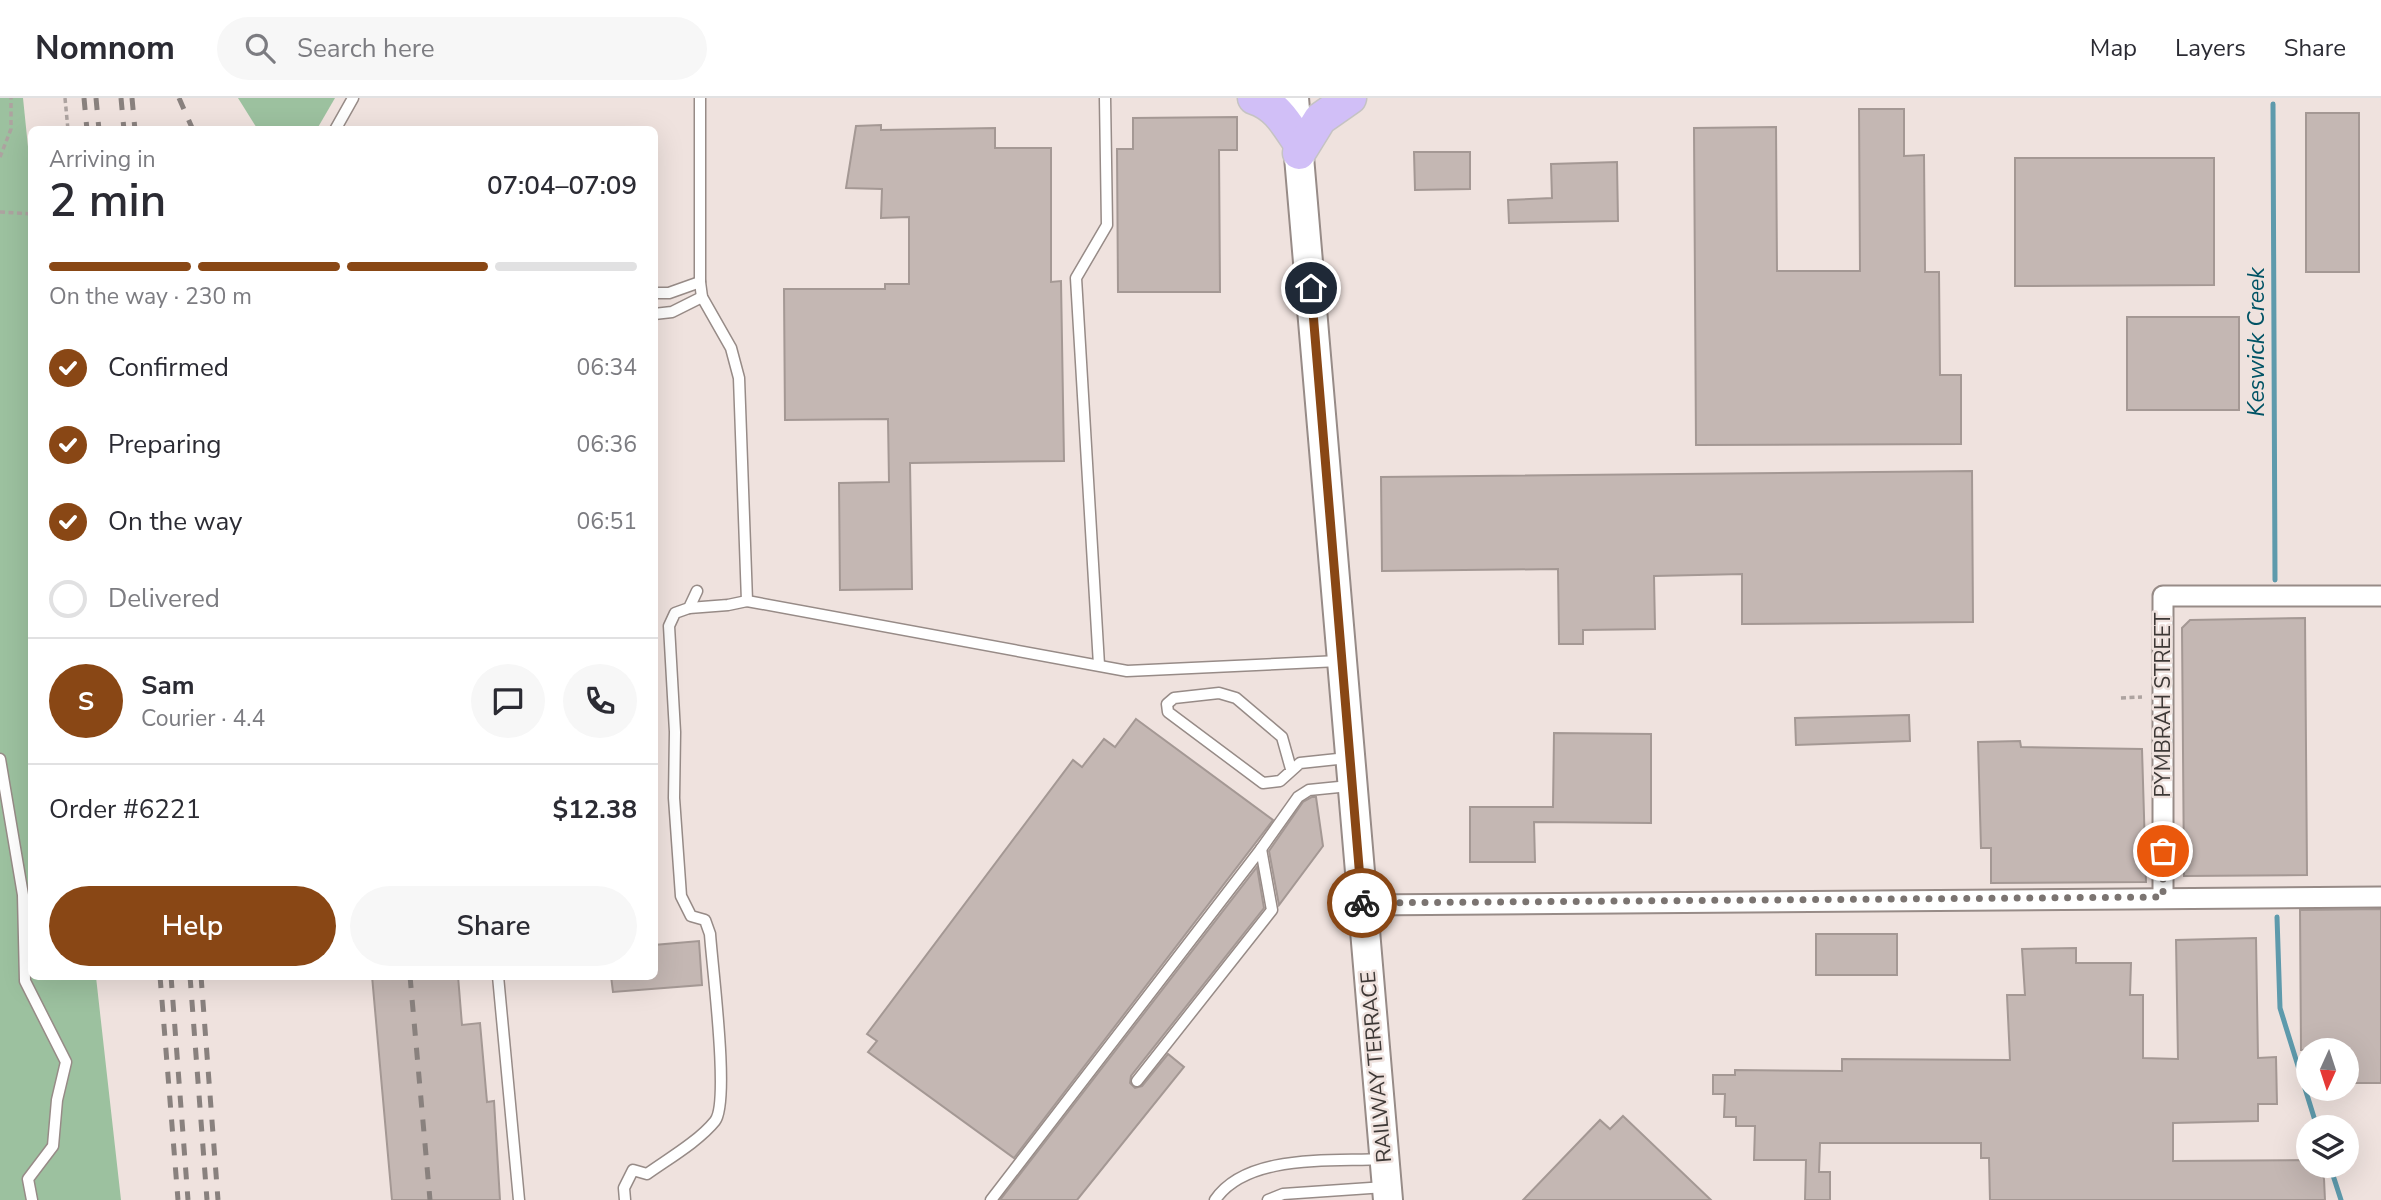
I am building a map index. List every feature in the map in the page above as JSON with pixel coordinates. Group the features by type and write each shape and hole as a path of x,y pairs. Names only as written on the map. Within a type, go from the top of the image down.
{"main road":[{"path":"1254,98 1264,101 1283,117 1298,147 1320,119 1350,98"},
{"name":"RAILWAY TERRACE","path":"1294,98 1387,1193"}],"street":[{"name":"PYMBRAH STREET","path":"2163,897 2163,596 2381,596"},
{"path":"1363,905 2381,897"}],"lane":[{"path":"337,126 354,98"},
{"path":"700,98 700,282 702,297 731,348 739,378 747,601"},
{"path":"1099,665 1076,278 1107,225 1105,98"},
{"path":"658,293 669,293 700,282"},
{"path":"658,314 672,312 702,297"},
{"path":"689,608 697,591"},
{"path":"625,1200 624,1188 633,1170 647,1174 685,1147 716,1119 722,1087 710,934 705,919 691,916 681,896 674,798 675,732 669,626 675,613 689,608 728,606 747,601 1127,671 1343,661"},
{"path":"1291,769 1282,737 1236,698 1219,693 1174,698 1167,704 1168,712 1263,783 1280,781 1300,763 1352,771"},
{"path":"0,759 23,895 25,981 66,1062 57,1100 53,1146 28,1179 32,1200"},
{"path":"991,1200 1298,797 1352,771"},
{"path":"1137,1081 1272,910 1261,849"},
{"path":"498,980 519,1200"},
{"path":"1216,1200 1220,1193 1245,1175 1264,1167 1384,1159"},
{"path":"1268,1200 1283,1194 1387,1193"}],"path":[{"path":"0,157 11,129 11,98"},
{"path":"65,98 68,126"},
{"path":"0,212 28,214"},
{"path":"2121,698 2142,697"}],"green space":[{"path":"0,98 23,98 28,147 28,980 96,980 121,1200 0,1200"},
{"path":"238,98 335,98 319,126 256,126"}],"building":[{"path":"1859,109 1904,109 1904,156 1924,155 1925,272 1939,272 1940,375 1961,375 1961,444 1696,445 1694,128 1776,127 1777,271 1860,271"},
{"path":"2306,113 2359,113 2359,272 2306,272"},
{"path":"1237,117 1237,150 1219,150 1220,292 1118,292 1117,149 1133,149 1133,118"},
{"path":"881,125 881,130 995,128 995,148 1051,148 1051,282 1061,281 1064,461 910,463 912,589 840,590 839,483 889,482 888,419 785,420 784,289 885,289 885,284 909,284 909,217 881,218 882,189 846,188 856,126"},
{"path":"1414,152 1470,152 1470,189 1415,190"},
{"path":"2015,158 2214,158 2214,285 2015,286"},
{"path":"1617,162 1618,221 1509,223 1508,200 1552,198 1551,164"},
{"path":"2127,317 2239,317 2239,410 2127,410"},
{"path":"1972,471 1973,622 1742,624 1742,574 1654,576 1655,629 1583,630 1583,644 1559,644 1558,569 1382,571 1381,477"},
{"path":"2305,618 2307,875 2184,876 2182,628 2190,620"},
{"path":"1909,715 1910,741 1796,745 1795,718"},
{"path":"1136,719 1273,820 1014,1158 868,1052 877,1041 867,1034 1073,760 1082,767 1104,739 1115,747"},
{"path":"1554,733 1651,734 1651,823 1534,822 1535,862 1470,862 1470,807 1553,807"},
{"path":"2020,741 2021,747 2142,749 2146,882 1991,883 1991,848 1981,848 1978,742"},
{"path":"1316,797 1323,846 1279,905 1269,851 1303,802"},
{"path":"1257,867 1264,908 1131,1076 1130,1083 1135,1088 1142,1086 1168,1054 1184,1067 1077,1200 1000,1200"},
{"path":"2381,909 2381,1083 2359,1083 2359,1038 2301,1038 2300,910"},
{"path":"1816,934 1897,934 1897,975 1816,975"},
{"path":"2256,938 2258,1058 2276,1057 2277,1104 2258,1104 2258,1121 2173,1123 2173,1161 2296,1160 2296,1178 2324,1178 2325,1200 1990,1200 1989,1158 1981,1158 1981,1143 1820,1143 1819,1172 1830,1172 1830,1200 1805,1200 1806,1160 1754,1160 1755,1126 1736,1126 1736,1117 1724,1117 1725,1094 1713,1094 1713,1075 1735,1075 1735,1070 1842,1071 1842,1059 2010,1060 2007,995 2025,995 2022,949 2076,948 2076,963 2131,963 2130,995 2143,995 2143,1058 2178,1059 2176,940"},
{"path":"699,941 702,985 613,992 612,980 658,980 658,945"},
{"path":"372,980 458,980 462,1025 480,1023 487,1102 494,1101 500,1200 392,1200"},
{"path":"1623,1116 1711,1200 1523,1200 1600,1120 1610,1129"}],"waterway":[{"name":"Keswick Creek","path":"2273,104 2275,580"},
{"name":"Keswick Creek","path":"2277,917 2280,1008 2313,1115"},
{"name":"Keswick Creek","path":"2334,1178 2341,1200"}],"railway":[{"path":"84,98 87,126"},
{"path":"96,98 99,126"},
{"path":"121,98 124,126"},
{"path":"132,98 135,126"},
{"path":"179,98 191,126"},
{"path":"160,980 178,1200"},
{"path":"171,980 188,1200"},
{"path":"190,980 207,1200"},
{"path":"201,980 218,1200"},
{"path":"410,980 430,1200"}],"way so far":[{"path":"1362,903 2163,897 2163,851"}],"route":[{"path":"1311,288 1362,903"}]}
